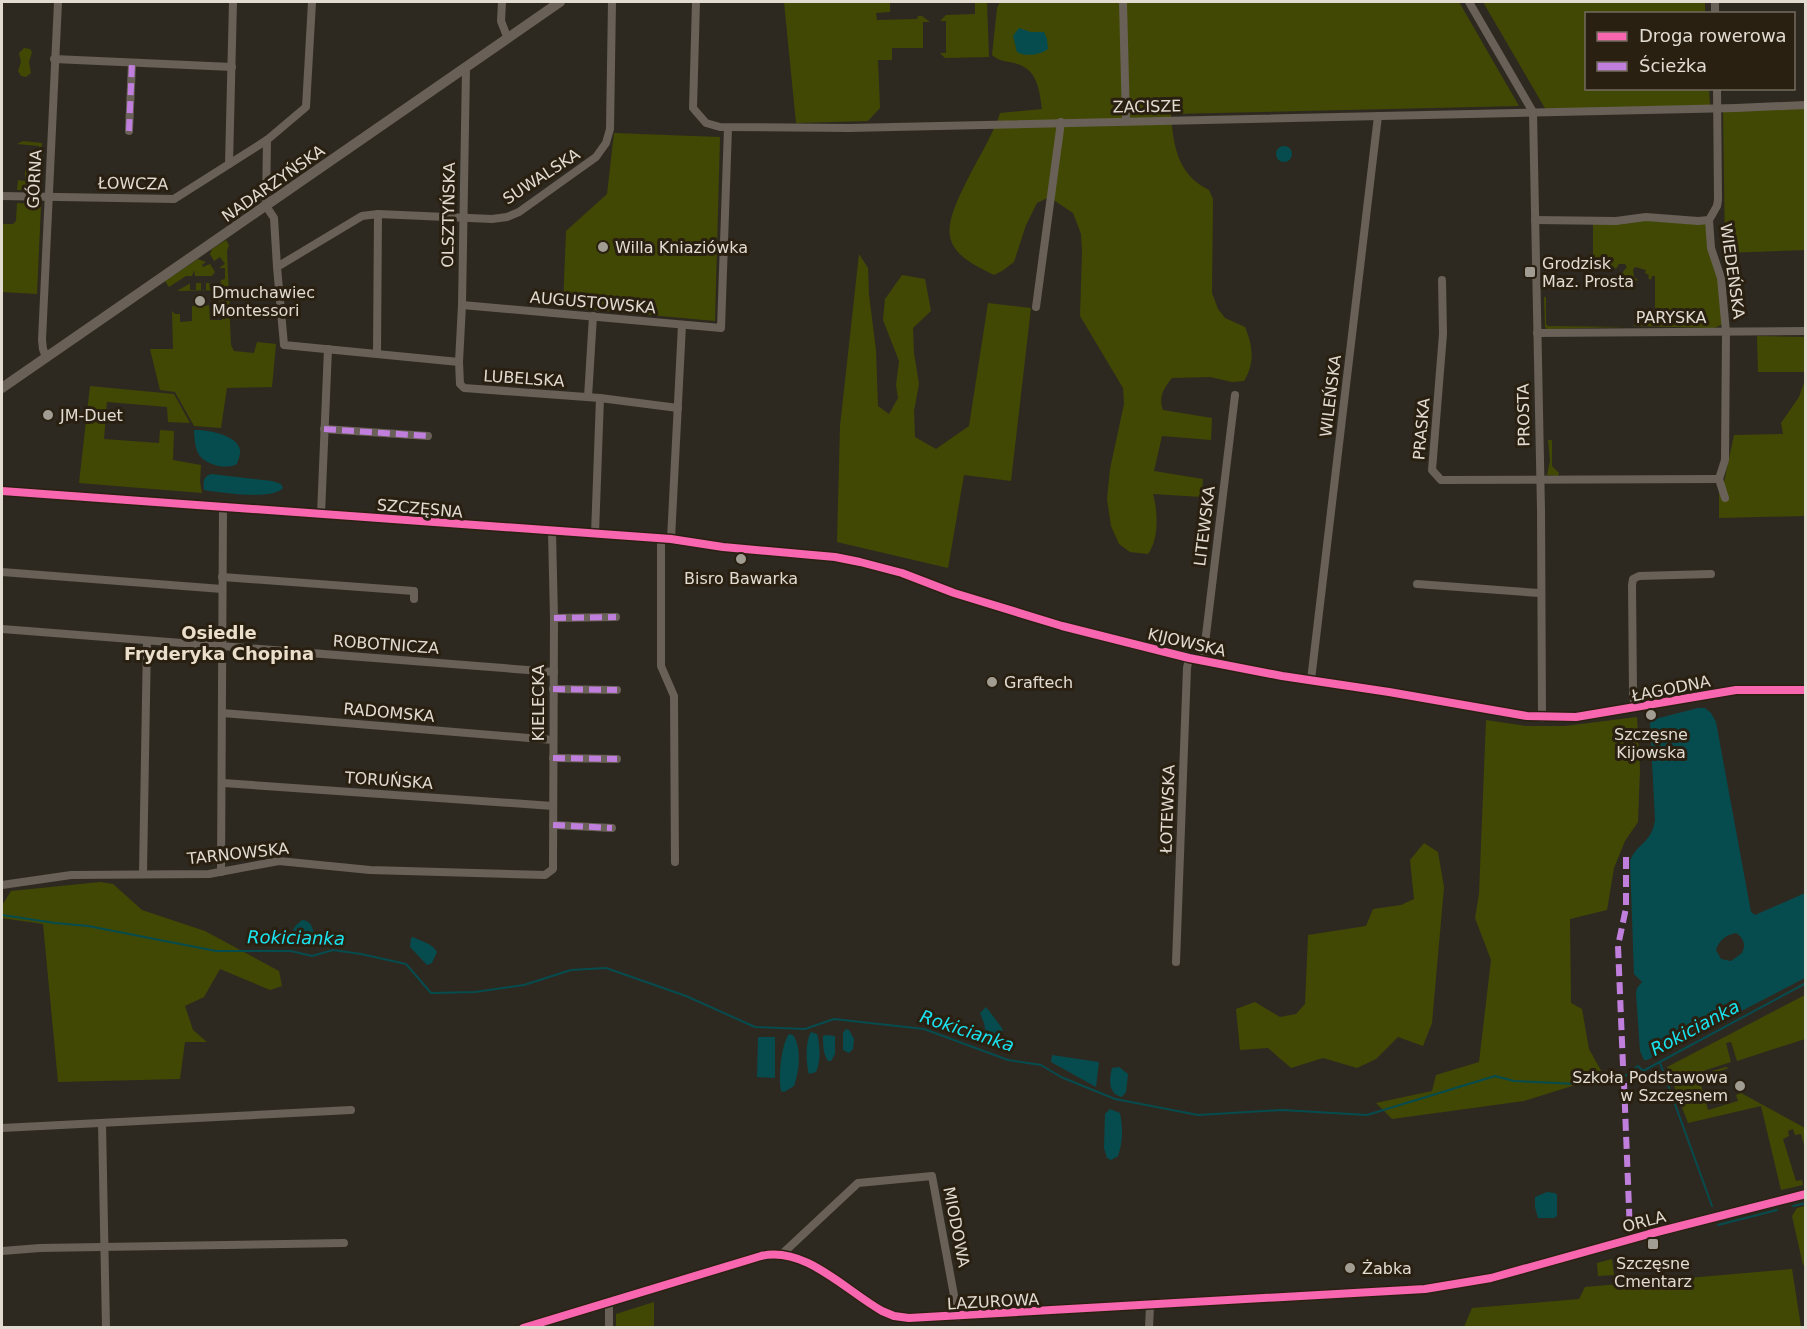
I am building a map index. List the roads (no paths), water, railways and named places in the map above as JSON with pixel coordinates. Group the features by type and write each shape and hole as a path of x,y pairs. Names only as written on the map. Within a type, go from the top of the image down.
{"street":[{"name":"GÓRNA","path":"46,357 42,344 58,2"},
{"path":"229,164 233,2"},
{"name":"ŁOWCZA","path":"2,196 174,200 267,140 306,106 312,2"},
{"path":"502,2 501,21 508,39"},
{"name":"NADARZYŃSKA","path":"2,388 560,2"},
{"name":"SUWALSKA","path":"378,214 500,219 513,215 590,162 602,151 610,129 612,2"},
{"name":"ZACISZE","path":"696,2 693,108 706,123 729,128 849,128 1806,105"},
{"path":"1123,2 1126,121"},
{"path":"1469,2 1533,112"},
{"path":"54,59 232,67"},
{"path":"129,131 132,63"},
{"name":"OLSZTYŃSKA","path":"459,362 466,68"},
{"name":"WIEDEŃSKA","path":"1717,90 1718,200 1709,220 1711,248 1721,278 1725,332 1725,460 1719,479"},
{"name":"PROSTA","path":"1533,112 1542,718"},
{"name":"WILEŃSKA","path":"1311,680 1378,116"},
{"path":"1036,307 1061,122"},
{"name":"AUGUSTOWSKA","path":"462,305 721,328 729,128"},
{"path":"267,140 266,206 274,218 284,345 459,362"},
{"path":"277,267 362,216 378,214 377,353"},
{"path":"1535,220 1616,221 1646,217 1709,220"},
{"name":"PRASKA","path":"1442,280 1443,334 1432,470 1441,480 1719,479"},
{"path":"588,397 594,316"},
{"path":"671,539 682,325"},
{"name":"PARYSKA","path":"1537,333 1806,331"},
{"path":"321,514 328,349"},
{"name":"LUBELSKA","path":"459,362 460,384 464,388 600,398 678,408"},
{"name":"LITEWSKA","path":"1203,660 1235,395"},
{"path":"595,534 600,398"},
{"path":"324,429 428,436"},
{"path":"1719,479 1725,498"},
{"name":"SZCZĘSNA","path":"2,491 671,539 723,547 835,557"},
{"path":"221,872 223,507"},
{"name":"KIELECKA","path":"550,873 553,869 554,825 552,532"},
{"path":"660,539 661,666 674,696 675,862"},
{"name":"KIJOWSKA","path":"835,557 902,573 956,594 1062,626 1189,658 1282,676 1542,718"},
{"path":"2,572 222,589"},
{"name":"ŁAGODNA","path":"1635,708 1633,579 1640,576 1711,574"},
{"path":"222,577 414,591 414,599"},
{"path":"1418,584 1539,593"},
{"path":"554,618 616,617"},
{"name":"ROBOTNICZA","path":"2,628 554,672"},
{"path":"143,873 147,641"},
{"name":"ŁOTEWSKA","path":"1176,962 1189,658"},
{"path":"553,689 617,690"},
{"name":"ŁAGODNA","path":"1542,718 1576,717 1736,690 1806,690"},
{"name":"RADOMSKA","path":"222,713 553,740"},
{"path":"553,758 617,759"},
{"name":"TORUŃSKA","path":"223,783 553,806"},
{"path":"554,825 612,828"},
{"name":"TARNOWSKA","path":"2,885 71,875 207,874 288,861 320,867 370,870 545,875 550,873"},
{"path":"2,1128 351,1110"},
{"path":"102,1124 106,1328"},
{"name":"MIODOWA","path":"782,1254 858,1183 932,1176 958,1317"},
{"name":"ORLA","path":"1491,1278 1679,1226 1806,1194"},
{"path":"2,1251 40,1248 344,1243"},
{"name":"LAZUROWA","path":"523,1328 761,1256 782,1254 804,1260 869,1304 894,1316 909,1318 1425,1289 1491,1278"},
{"path":"609,1302 609,1328"},
{"path":"1149,1328 1150,1305"}],"water":[{"path":"1019,28 1031,32 1044,32 1048,49 1033,55 1017,52 1013,36"},
{"path":"1284,146 1290,148 1292,154 1290,160 1284,162 1278,160 1276,154 1278,148"},
{"path":"194,430 213,432 234,440 240,450 237,464 218,466 201,458 196,449"},
{"path":"211,474 272,481 281,484 283,488 277,492 259,495 204,490 204,480"},
{"path":"1698,708 1705,708 1711,713 1716,722 1751,912 1755,915 1805,893 1805,978 1644,1060 1640,1051 1636,993 1642,982 1634,974 1630,861 1651,834 1655,820 1650,723 1655,719","holes":["1736,933 1744,942 1742,953 1731,961 1721,959 1716,950 1719,943 1729,935"]},
{"path":"302,920 308,922 312,927 315,939 311,944 294,941 292,938 293,929"},
{"path":"413,937 435,949 437,952 432,963 427,965 410,947"},
{"path":"986,1007 1002,1028 1003,1033 993,1046 988,1045 980,1013"},
{"path":"846,1029 854,1039 853,1049 849,1053 843,1050 843,1033"},
{"path":"811,1032 817,1034 819,1058 816,1072 809,1074 807,1053"},
{"path":"789,1034 793,1035 798,1046 798,1067 794,1086 784,1092 781,1091 780,1070 782,1053"},
{"path":"823,1036 835,1036 835,1054 831,1061 828,1061 824,1052"},
{"path":"758,1037 775,1037 775,1078 757,1077"},
{"path":"1052,1055 1099,1062 1096,1087 1051,1062"},
{"path":"1119,1067 1128,1074 1126,1092 1122,1097 1114,1093 1110,1082 1112,1068"},
{"path":"1110,1109 1120,1113 1122,1130 1118,1156 1111,1160 1107,1158 1104,1148 1105,1114"},
{"path":"1547,1192 1557,1195 1557,1216 1538,1218 1535,1197"}],"waterway":[{"name":"Rokicianka","path":"2,915 88,926 216,951 291,951 312,956 333,950 361,954 406,964 431,993 475,992 524,985 571,970 606,968 686,996 755,1027 805,1029 834,1019 924,1029 1008,1060 1041,1065 1061,1077 1115,1099 1198,1115 1282,1110 1367,1115 1495,1076 1514,1081 1599,1085 1635,1072 1638,1066 1643,1071 1806,983"},
{"path":"1660,1063 1712,1206"},
{"path":"1793,1206 1806,1203"},
{"path":"1718,1225 1777,1210"}],"place":[{"name":"Willa Kniaziówka","path":"603,247"},
{"name":"Grodzisk Maz. Prosta","path":"1530,272"},
{"name":"Dmuchawiec Montessori","path":"200,301"},
{"name":"JM-Duet","path":"48,415"},
{"name":"Bisro Bawarka","path":"741,559"},
{"name":"Graftech","path":"992,682"},
{"name":"Szczęsne Kijowska","path":"1651,715"},
{"name":"Szkoła Podstawowa w Szczęsnem","path":"1740,1086"},
{"name":"Szczęsne Cmentarz","path":"1653,1244"},
{"name":"Żabka","path":"1350,1268"}],"district":[{"name":"Osiedle Fryderyka Chopina","path":"219,643"}]}
